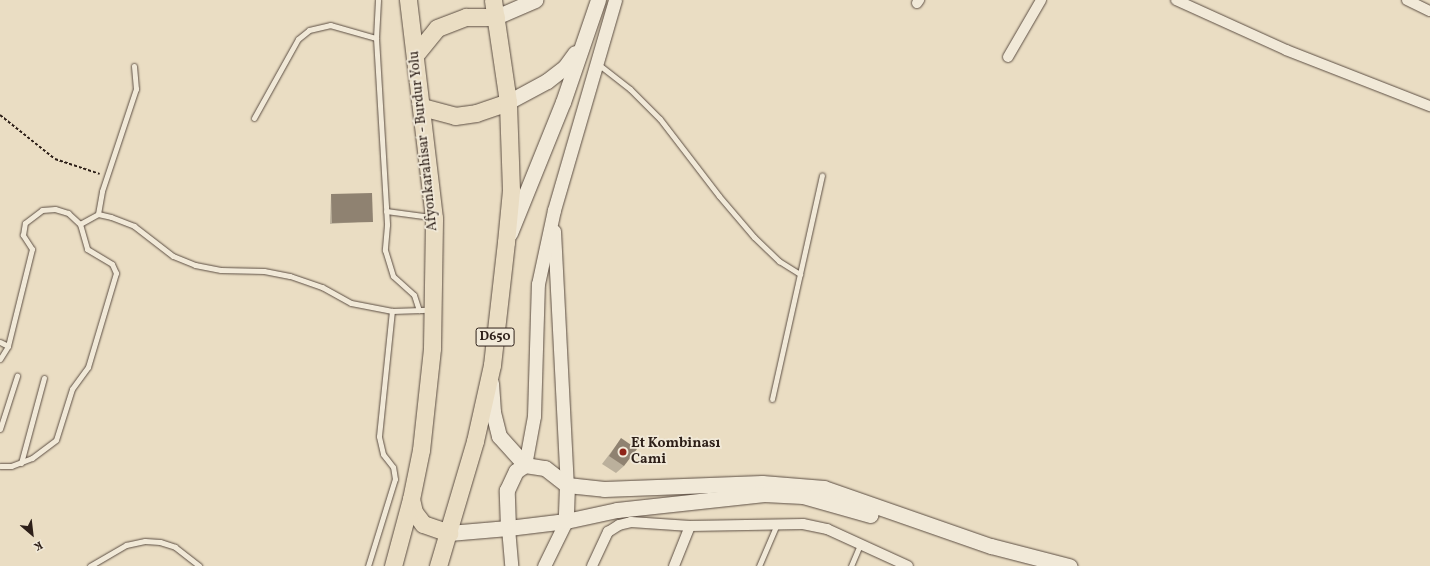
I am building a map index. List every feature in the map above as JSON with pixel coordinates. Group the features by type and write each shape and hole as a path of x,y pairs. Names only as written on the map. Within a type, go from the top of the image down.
{"highway":[{"name":"Afyonkarahisar - Burdur Yolu","path":"392,566 412,499 422,442 432,348 426,310 434,218 416,54 408,0"},
{"name":"D650","path":"438,566 475,441 490,373 506,242 511,190 508,102 493,0"},
{"path":"416,54 437,28 466,17 496,17"},
{"path":"422,107 455,116 476,113 508,102"},
{"path":"412,499 414,512 423,524 449,533"}],"main road":[{"path":"496,17 535,0"},
{"path":"506,242 563,102 581,44 598,0"},
{"path":"508,102 547,81 565,67 581,44"},
{"path":"490,373 493,412 499,436 525,465 545,468 568,485 604,489 762,483 824,488 991,546 1069,566"},
{"path":"508,528 507,490 516,471 525,465"},
{"path":"566,521 568,485"},
{"path":"449,533 566,521 617,510 764,494 803,496 855,509 983,554 1026,566"}],"street":[{"path":"525,465 534,416 538,284 554,210 615,0"},
{"path":"1008,58 1041,0"},
{"path":"1176,0 1286,50 1430,106"},
{"path":"1407,0 1430,11"},
{"path":"554,210 568,485"},
{"path":"544,566 566,521"},
{"path":"592,566 603,538 619,525 630,522 690,526 777,523 803,524 827,529 908,566"},
{"path":"674,566 690,526"},
{"path":"508,528 511,566"}],"lane":[{"path":"378,0 376,38 386,211 387,260 393,276 414,295 426,310"},
{"path":"254,118 298,39 308,30 330,24 376,38"},
{"path":"597,63 630,89 660,118 719,196 754,237 779,261 800,274"},
{"path":"98,214 107,175 136,89 134,66"},
{"path":"772,399 822,176"},
{"path":"0,359 8,346 32,250 23,235 25,223 42,210 55,208 68,212 80,224 87,249 112,264 116,273 88,367 72,389 56,440 38,455 21,462 0,466"},
{"path":"386,211 434,218"},
{"path":"80,224 98,214 134,226 173,256 195,264 221,270 264,271 290,276 322,287 351,303 392,311 426,310"},
{"path":"368,566 395,479 393,467 383,454 379,436 392,311"},
{"path":"0,342 8,346"},
{"path":"0,429 17,376"},
{"path":"21,462 44,378"},
{"path":"759,566 777,523"},
{"path":"90,566 126,545 145,541 160,542 175,547 199,566"},
{"path":"851,566 860,545"}],"path":[{"path":"0,115 55,159 107,175"}],"building":[{"path":"372,193 373,222 332,223 331,194"},
{"name":"Et Kombinası Cami","path":"621,438 637,449 624,466 609,456"}],"place":[{"name":"Et Kombinası Cami","path":"623,452"}]}
